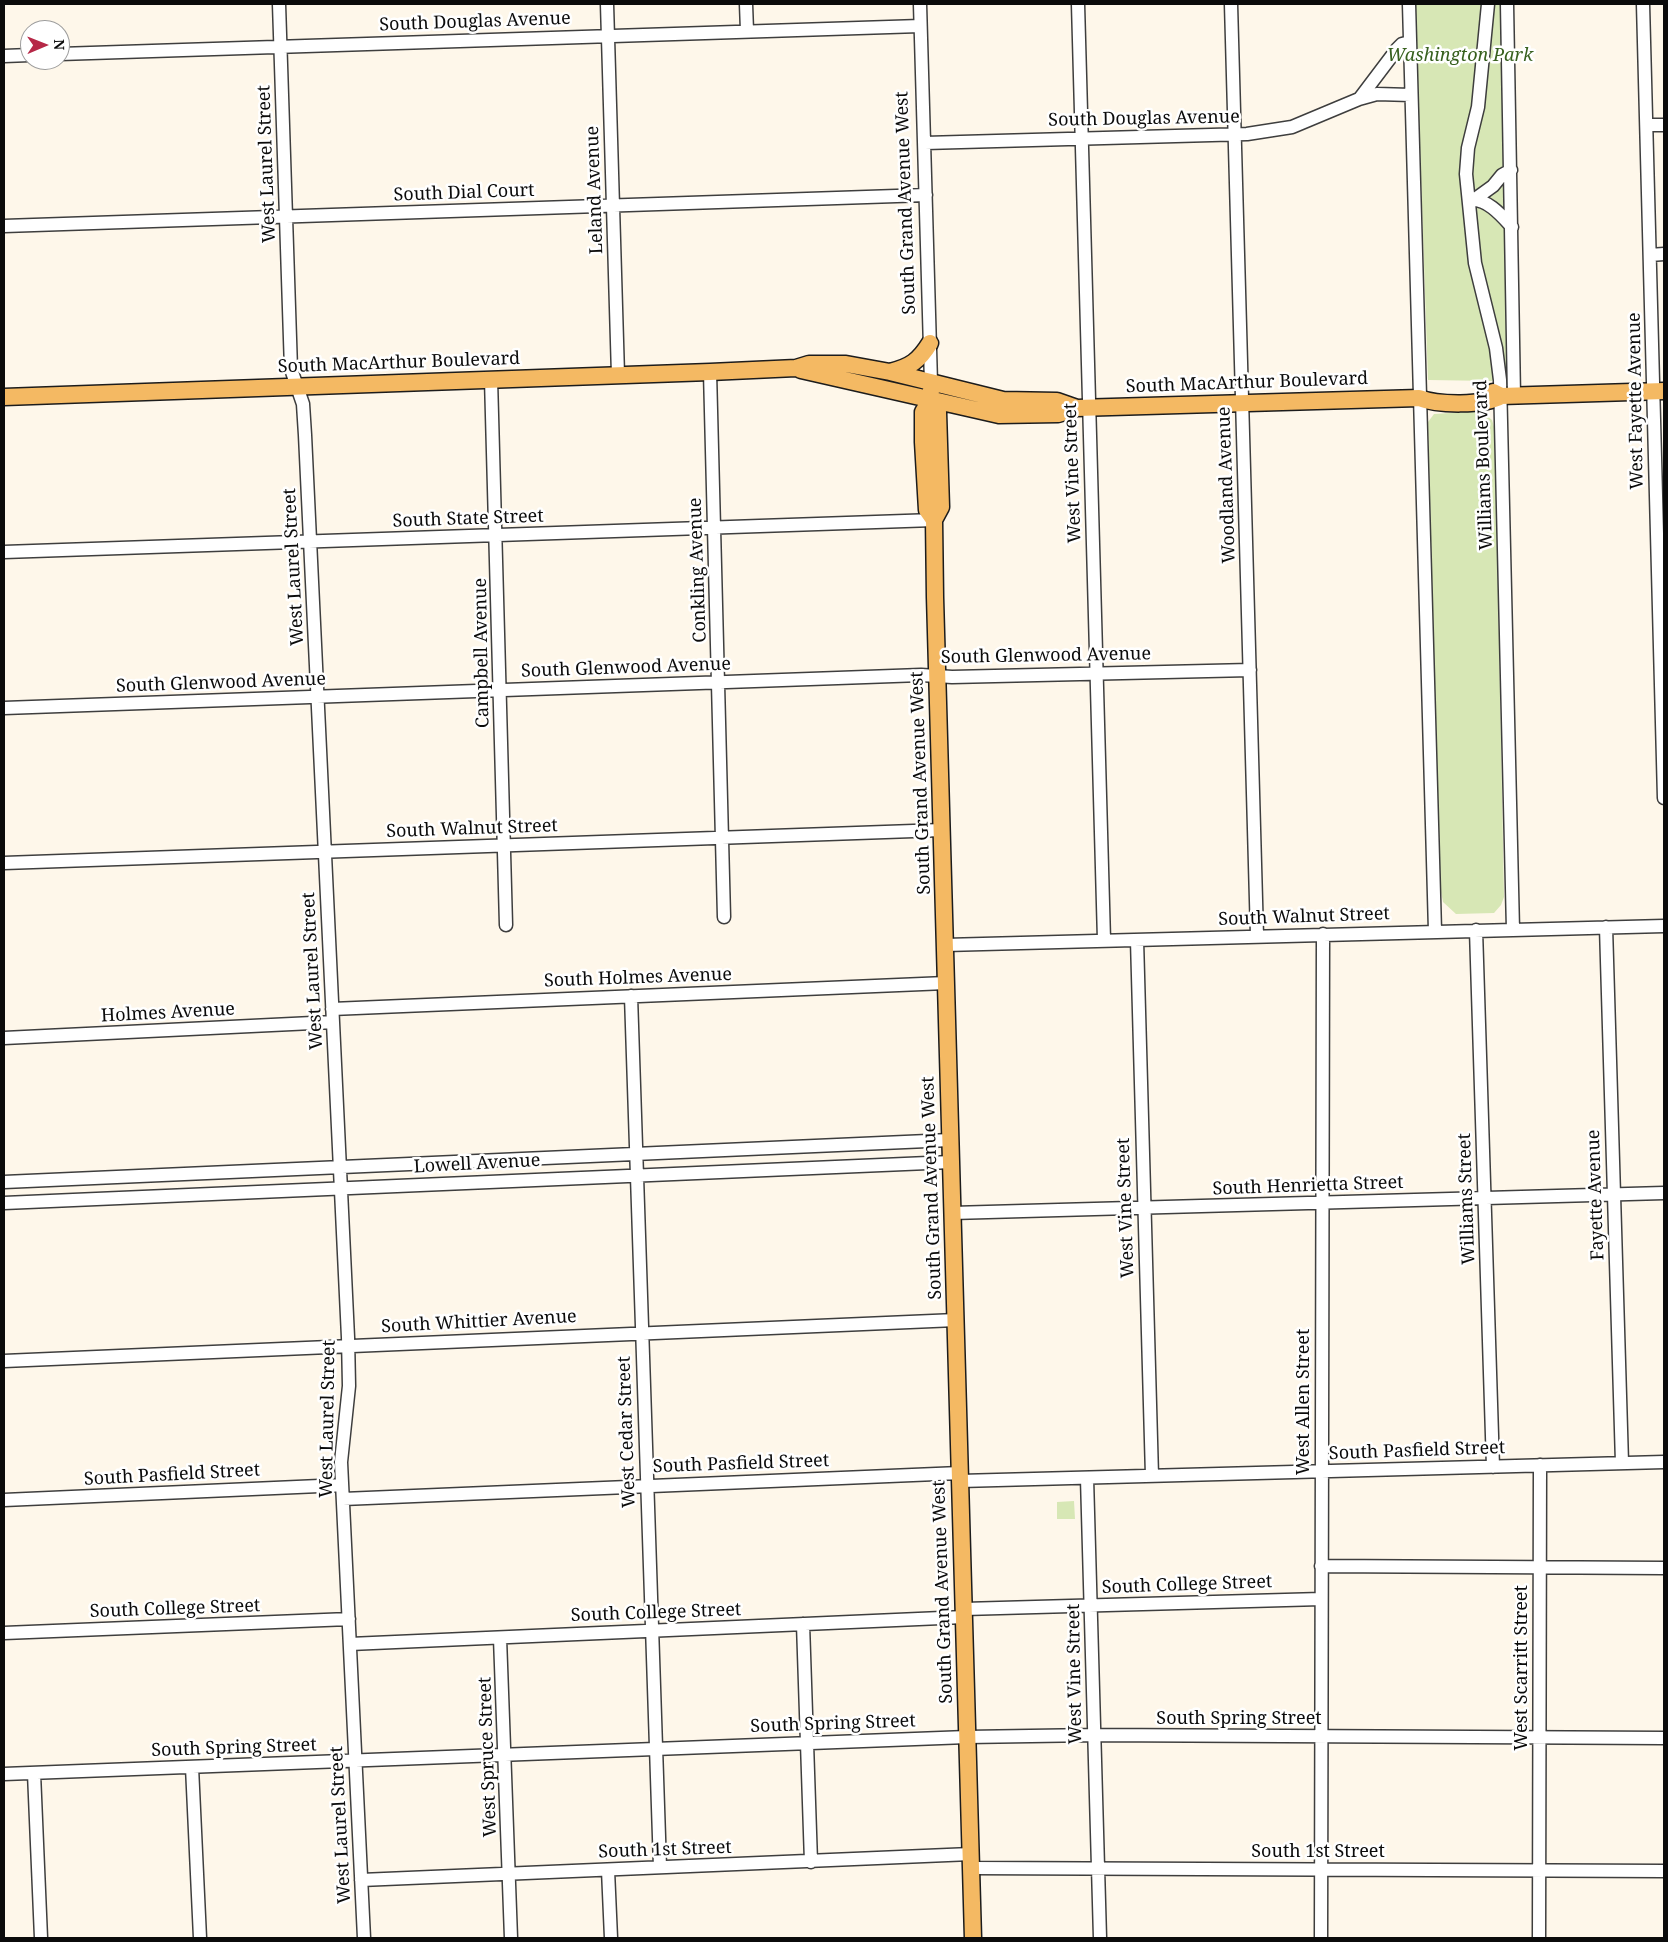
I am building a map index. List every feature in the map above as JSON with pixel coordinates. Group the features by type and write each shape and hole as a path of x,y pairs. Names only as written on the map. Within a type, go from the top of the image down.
{"main road":[{"path":"890,372 911,366 922,356 930,344"},
{"name":"South MacArthur Boulevard","path":"4,396 710,372 796,368 809,364 830,364 890,372 1003,400 1057,401 1083,408"},
{"name":"South MacArthur Boulevard","path":"796,368 810,374 975,411 999,415 1025,416 1058,414 1083,408 1419,398 1431,403 1492,402 1507,396 1658,391"},
{"name":"South Grand Avenue West","path":"931,383 930,400 923,412 923,442 927,510 934,520"},
{"name":"South Grand Avenue West","path":"930,400 938,412 941,507 934,520 973,1938"},
{"path":"939,454 944,428 950,418 960,413 975,411"}],"street":[{"name":"West Laurel Street","path":"279,4 291,369 303,404 348,1346 349,1386 342,1448 342,1485 364,1938"},
{"name":"Leland Avenue","path":"607,4 618,375"},
{"path":"746,4 747,31"},
{"name":"South Grand Avenue West","path":"920,4 931,383"},
{"name":"West Vine Street","path":"1078,4 1082,138 1083,408 1096,673 1104,940"},
{"name":"Woodland Avenue","path":"1231,4 1257,936"},
{"path":"1409,4 1435,931"},
{"name":"Williams Boulevard","path":"1488,4 1478,107 1468,148 1466,174 1473,199 1475,263 1507,396"},
{"name":"Williams Boulevard","path":"1507,4 1512,227 1507,396 1513,930"},
{"name":"West Fayette Avenue","path":"1643,4 1650,254 1658,391 1664,798"},
{"name":"South Douglas Avenue","path":"70,54 920,26"},
{"name":"South Douglas Avenue","path":"1359,99 1373,84 1397,49 1406,42 1410,42"},
{"path":"4,56 20,55"},
{"name":"South Douglas Avenue","path":"925,143 1235,135 1292,127 1359,99 1377,94 1411,94"},
{"path":"1647,125 1664,125"},
{"path":"1473,199 1493,186 1502,174 1511,170"},
{"name":"South Dial Court","path":"4,226 926,195"},
{"path":"1473,199 1496,210 1512,227"},
{"path":"1650,254 1664,254"},
{"name":"Conkling Avenue","path":"710,372 724,917"},
{"name":"Campbell Avenue","path":"491,379 497,535 506,925"},
{"name":"South State Street","path":"4,552 934,520"},
{"name":"South Glenwood Avenue","path":"4,708 938,676 1250,670"},
{"name":"South Walnut Street","path":"4,863 942,830"},
{"name":"South Walnut Street","path":"945,945 1664,926"},
{"name":"Fayette Avenue","path":"1606,927 1622,1463"},
{"name":"Williams Street","path":"1476,930 1493,1467"},
{"name":"West Allen Street","path":"1321,1938 1323,934"},
{"name":"West Vine Street","path":"1137,940 1152,1476"},
{"name":"South Holmes Avenue","path":"332,1009 946,983"},
{"name":"West Cedar Street","path":"631,996 660,1867"},
{"name":"Holmes Avenue","path":"4,1038 333,1022"},
{"name":"Lowell Avenue","path":"4,1182 950,1140"},
{"name":"Lowell Avenue","path":"4,1203 951,1162"},
{"path":"63,1179 63,1200"},
{"name":"South Henrietta Street","path":"952,1213 1664,1193"},
{"name":"South Whittier Avenue","path":"4,1361 641,1332 956,1320"},
{"name":"South Pasfield Street","path":"343,1499 647,1486 960,1477 1087,1478 1664,1462"},
{"name":"West Scarritt Street","path":"1539,1938 1540,1465"},
{"name":"West Vine Street","path":"1087,1478 1100,1938"},
{"name":"South Pasfield Street","path":"4,1500 342,1485"},
{"path":"1321,1566 1664,1568"},
{"name":"South College Street","path":"350,1644 803,1624 1092,1606 1321,1599"},
{"name":"South College Street","path":"4,1634 348,1619"},
{"path":"803,1624 811,1862"},
{"name":"West Spruce Street","path":"500,1638 511,1938"},
{"name":"South Spring Street","path":"4,1774 967,1737 1094,1735 1664,1738"},
{"path":"192,1767 200,1938"},
{"path":"34,1773 41,1938"},
{"name":"South 1st Street","path":"361,1880 811,1862 971,1861 1098,1869 1664,1871"},
{"path":"608,1870 611,1938"}],"green space":[{"name":"Washington Park","path":"1415,4 1501,4 1509,376 1494,378 1492,381 1428,380"},
{"path":"1481,411 1492,420 1495,430 1504,897 1501,905 1494,913 1456,914 1443,902 1440,887 1428,422 1434,414"},
{"path":"1074,1501 1075,1519 1057,1519 1057,1502"}]}
